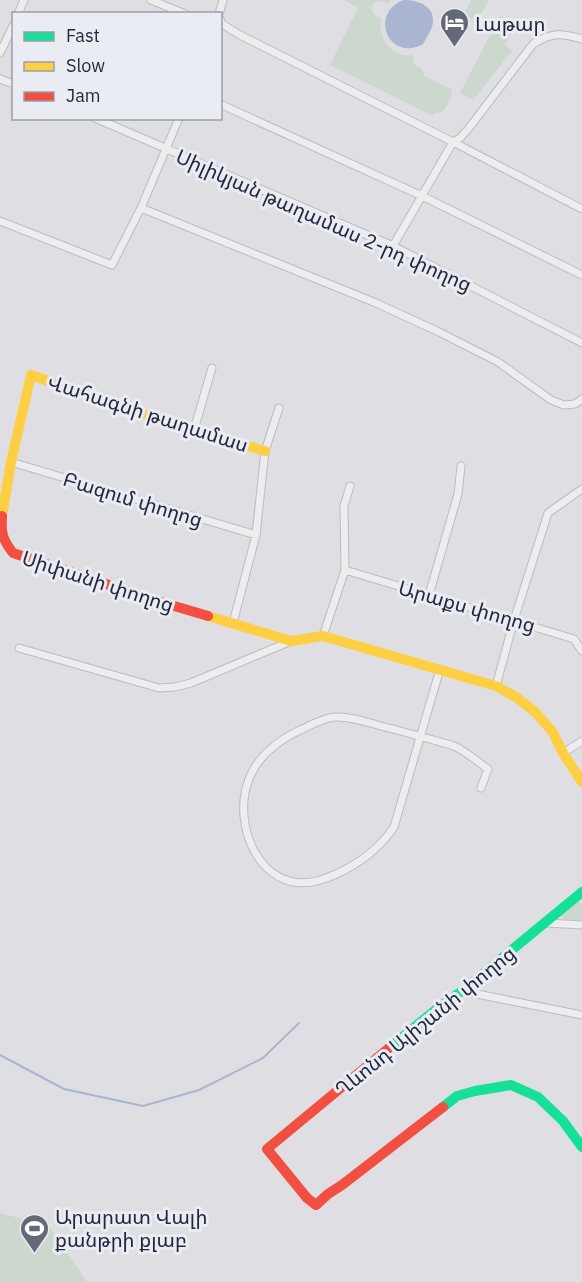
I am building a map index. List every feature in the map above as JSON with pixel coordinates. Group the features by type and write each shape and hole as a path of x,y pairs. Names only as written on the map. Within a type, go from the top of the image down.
{"street":[{"path":"152,0 180,12"},
{"path":"222,24 240,35 582,209"},
{"path":"0,53 12,28"},
{"path":"393,246 453,142 469,128 533,44 544,37 563,34 582,39"},
{"path":"222,105 422,196 582,274"},
{"name":"Սիլիկյան թաղամաս 2-րդ փողոց","path":"100,120 393,246 582,343"},
{"path":"0,221 112,265 141,208 178,120"},
{"path":"141,208 376,303 439,332 498,362 551,400 564,405 575,404 582,399"},
{"path":"194,430 212,368"},
{"name":"Վահագնի թաղամաս","path":"31,375 154,418 266,450"},
{"name":"Սիփանի փողոց","path":"31,375 3,508 1,531 12,553 154,600 291,641"},
{"path":"233,623 256,536 266,450 279,408"},
{"name":"Բազում փողոց","path":"11,462 256,536"},
{"path":"429,596 458,494 460,466"},
{"path":"323,636 345,570 344,506 350,486"},
{"path":"496,686 548,513 582,489"},
{"name":"Արաքս փողոց","path":"345,570 574,639 582,651"},
{"path":"19,648 159,688 191,683 291,641 323,636 496,686 535,712 552,731 582,782"},
{"path":"440,669 420,737 394,828 386,840 365,857 323,879 300,883 280,879 271,872 254,852 249,840 245,826 245,788 252,771 273,746 282,740 306,727 334,717 348,718 420,737 455,746 488,769 481,788"},
{"path":"563,753 582,741"},
{"name":"Ղևոնդ Ալիշանի փողոց","path":"582,892 267,1149 307,1198 316,1205 327,1194 342,1185 457,1096 511,1085 538,1097 562,1121 582,1148"},
{"path":"546,923 582,925"},
{"path":"462,992 582,1016"}],"shaded area":[{"path":"344,0 392,0 388,4 376,1 372,5 374,13 381,18 381,33 384,40 399,54 413,55 414,64 422,69 424,76 451,89 452,94 441,112 434,113 433,116 330,65 358,8"},
{"path":"471,0 489,0 477,21 465,16"},
{"path":"500,16 517,25 505,44 512,51 473,100 460,93"},
{"path":"580,902 582,906 582,920 564,920 562,913"},
{"name":"Արարատ Վալի քանթրի քլաբ","path":"0,1213 49,1226 87,1282 0,1282"}],"water":[{"path":"404,0 423,4 433,16 432,27 423,44 411,48 401,47 393,42 387,34 385,25 387,15 393,6"}],"waterway":[{"path":"0,1055 64,1089 143,1106 199,1090 263,1058 299,1023"}],"traffic: fast":[{"path":"389,1048 582,892"},
{"path":"443,1107 457,1096 511,1085 538,1097 563,1121 582,1147"}],"traffic: slow":[{"path":"2,516 11,462 31,375 154,418 265,451"},
{"path":"208,616 291,641 323,636 496,686 516,697 535,712 552,731 582,782"}],"traffic: jam":[{"path":"2,516 3,536 13,553 208,616"},
{"path":"389,1048 267,1149 307,1198 316,1205 443,1107"}],"place":[{"name":"Լաթար","path":"454,48"},
{"name":"Արարատ Վալի քանթրի քլաբ","path":"34,1254"}]}
